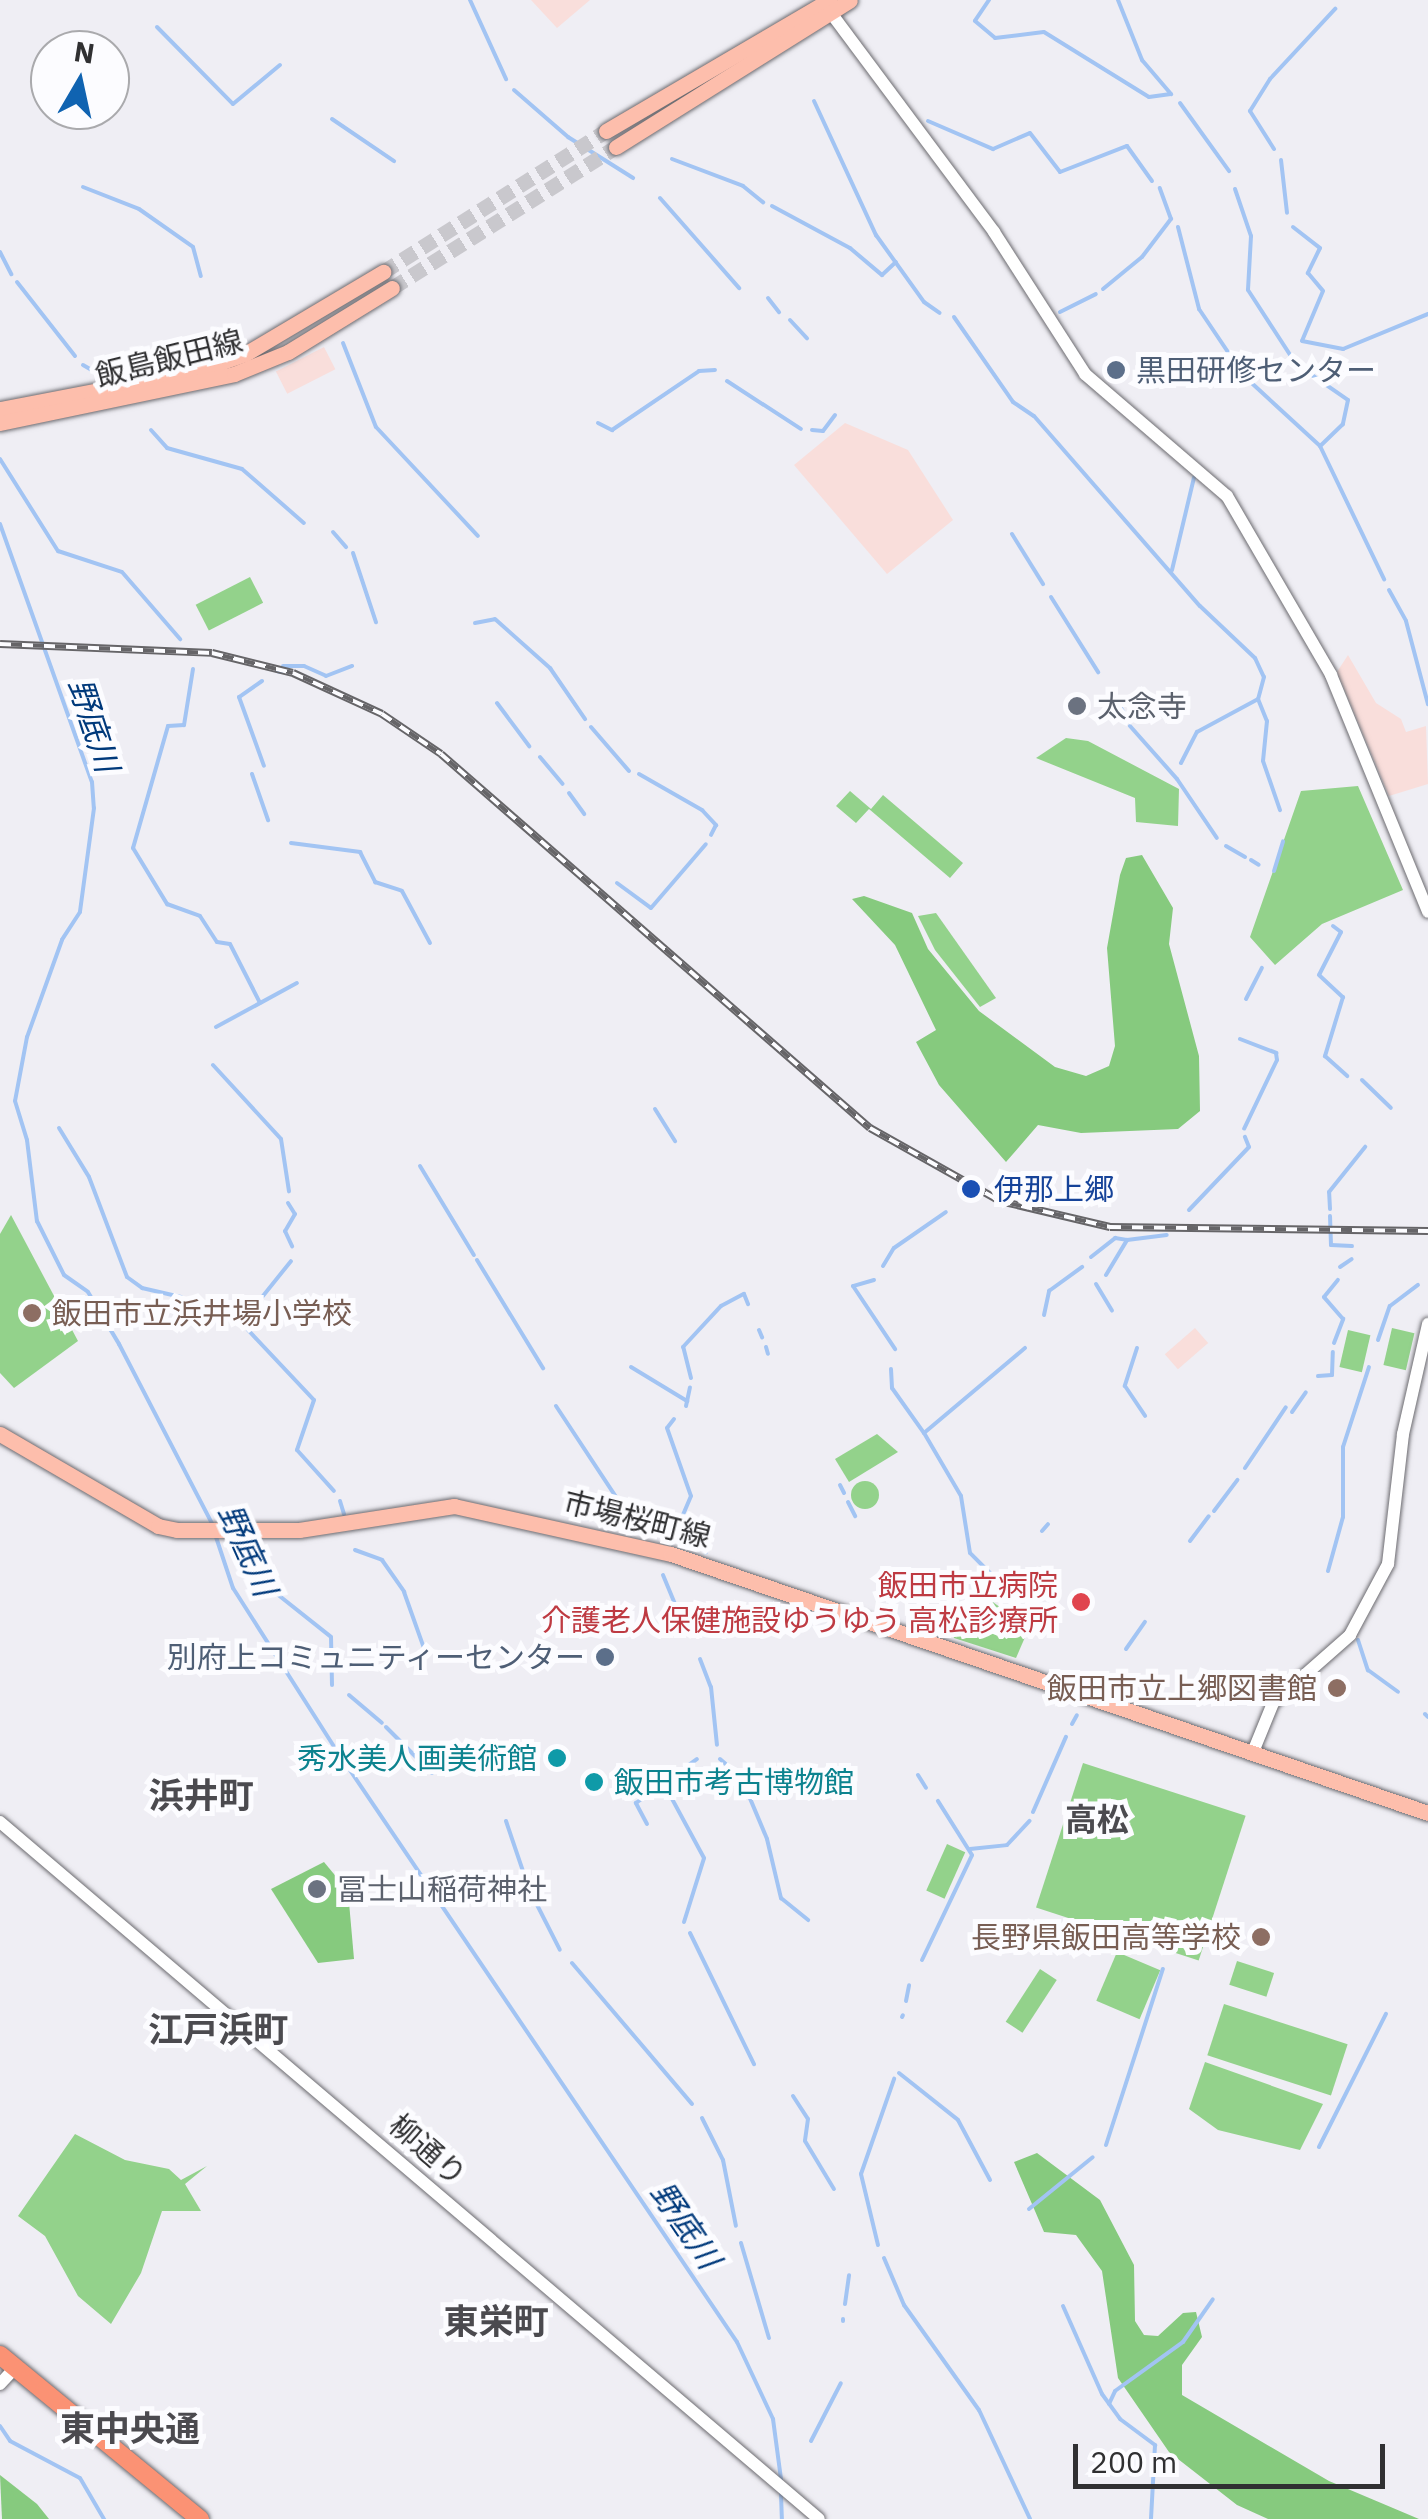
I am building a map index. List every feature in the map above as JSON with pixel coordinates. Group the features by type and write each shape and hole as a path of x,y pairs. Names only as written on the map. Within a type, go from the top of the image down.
{"highway":[{"path":"0,2354 200,2519"}],"main road":[{"path":"606,131 826,4 850,0"},
{"path":"616,148 826,4"},
{"name":"飯島飯田線","path":"0,410 198,370 245,354 383,272"},
{"name":"飯島飯田線","path":"0,423 234,374 288,352 392,288"},
{"name":"市場桜町線","path":"0,1434 158,1526 177,1530 247,1532 434,1505 527,1520 722,1568 877,1630 1428,1812"}],"street":[{"path":"826,4 994,232 1086,374 1227,496 1331,675 1428,912"},
{"path":"1252,1752 1273,1703 1350,1635 1388,1564 1400,1448 1428,1324"},
{"name":"柳通り","path":"0,1822 819,2519"},
{"path":"0,2384 16,2367"}],"shaded area":[{"path":"531,0 590,0 557,28"},
{"path":"324,347 335,369 287,394 276,372"},
{"path":"845,423 908,450 953,520 887,574 794,465"},
{"path":"1348,655 1376,703 1401,719 1406,732 1426,726 1428,784 1389,796 1337,672"},
{"path":"1195,1328 1208,1343 1178,1369 1165,1354"}],"green space":[{"path":"250,577 263,603 209,631 196,605"},
{"path":"1066,738 1088,741 1179,789 1178,826 1136,822 1135,798 1036,758"},
{"path":"1358,786 1403,890 1322,924 1275,965 1250,937 1301,791"},
{"path":"850,791 871,809 883,795 963,863 950,878 869,809 856,823 836,806"},
{"path":"1142,855 1173,908 1169,944 1199,1056 1200,1111 1178,1129 1081,1133 1038,1125 1006,1162 939,1085 916,1042 936,1030 895,945 852,899 864,896 912,913 928,949 979,1011 1055,1067 1086,1076 1109,1066 1115,1046 1107,948 1126,858"},
{"path":"936,913 996,998 980,1007 935,950 918,916"},
{"name":"飯田市立浜井場小学校","path":"11,1215 78,1341 14,1388 0,1373 0,1234"},
{"path":"1392,1328 1414,1333 1406,1370 1383,1365"},
{"path":"1348,1330 1370,1335 1362,1372 1339,1367"},
{"path":"877,1434 898,1452 849,1482 835,1459"},
{"path":"865,1481 875,1485 879,1495 875,1505 865,1509 855,1505 851,1495 855,1485"},
{"path":"990,1600 1029,1628 1016,1658 954,1638 951,1629"},
{"path":"1083,1763 1246,1816 1199,1960 1036,1908"},
{"path":"947,1844 965,1852 945,1899 926,1891"},
{"path":"324,1862 348,1891 354,1959 318,1963 271,1889"},
{"path":"1117,1952 1160,1970 1140,2019 1096,2001"},
{"path":"1237,1961 1274,1973 1266,1997 1229,1985"},
{"path":"1040,1969 1057,1980 1022,2033 1006,2022"},
{"path":"1224,2004 1348,2044 1331,2096 1207,2055"},
{"path":"1205,2062 1323,2104 1300,2150 1218,2130 1189,2109"},
{"path":"75,2134 125,2160 169,2169 181,2180 207,2166 185,2184 201,2211 162,2211 141,2273 111,2324 78,2296 45,2236 18,2216"},
{"path":"1037,2153 1100,2200 1134,2265 1135,2321 1144,2335 1158,2336 1183,2313 1196,2312 1202,2337 1182,2365 1182,2395 1329,2481 1419,2519 1268,2519 1237,2505 1169,2452 1118,2378 1102,2271 1076,2235 1044,2232 1014,2162"},
{"path":"0,2475 37,2504 49,2519 2,2519"}],"waterway":[{"path":"470,0 506,79"},
{"path":"989,0 975,21 995,38 1044,32 1149,97 1171,94"},
{"path":"1118,0 1142,60 1171,94"},
{"path":"1274,149 1250,111 1270,79 1335,9"},
{"path":"157,27 233,104 280,65"},
{"path":"514,90 568,137 633,178"},
{"path":"814,101 876,235 924,302 940,313"},
{"path":"1180,103 1229,171"},
{"path":"332,119 394,161"},
{"path":"928,121 993,149 1030,133 1060,172 1127,146 1152,181"},
{"path":"672,159 743,186 763,202"},
{"path":"1281,160 1287,213"},
{"path":"83,187 139,209 193,247 201,276"},
{"path":"1103,289 1142,257 1171,219 1160,188"},
{"path":"1235,189 1251,236 1248,290 1296,364 1348,400 1343,424 1320,446"},
{"path":"660,198 739,288"},
{"path":"772,206 850,248 882,275 896,262"},
{"path":"1178,227 1199,309 1244,376 1320,446 1384,579"},
{"path":"1293,227 1320,248 1308,273 1323,291 1302,341 1343,349 1428,314"},
{"path":"0,252 11,274"},
{"path":"17,282 75,356"},
{"path":"1060,312 1096,294"},
{"path":"768,298 779,312"},
{"path":"954,317 1013,402 1034,416 1200,606 1255,658 1264,677 1258,699 1267,721 1263,761 1280,810"},
{"path":"790,320 807,338"},
{"path":"343,343 376,427 478,536"},
{"path":"83,365 104,377"},
{"path":"598,423 612,430 699,371 715,370"},
{"path":"727,381 801,429"},
{"path":"812,430 823,431 835,415"},
{"path":"151,430 167,448 242,469 304,523"},
{"path":"0,459 58,551 122,572 180,639"},
{"path":"1172,570 1194,478"},
{"name":"野底川","path":"0,524 92,782 94,808 80,912 62,940 27,1037 15,1101 27,1140 37,1221 64,1275 88,1292 119,1344 213,1525"},
{"path":"333,532 346,547"},
{"path":"1012,534 1043,584"},
{"path":"353,553 376,622"},
{"path":"1389,590 1406,621 1428,704"},
{"path":"1051,597 1098,672"},
{"path":"475,623 495,619 550,668 585,719"},
{"path":"283,666 304,666 326,676 352,666"},
{"path":"193,669 184,725 168,726 133,848 167,904 200,916 217,942 230,944 260,1003"},
{"path":"277,671 281,672"},
{"path":"262,681 239,697 264,766"},
{"path":"1113,696 1126,716"},
{"path":"1181,763 1197,732 1258,699"},
{"path":"497,703 529,746"},
{"path":"1130,726 1177,779 1217,838"},
{"path":"591,727 629,771"},
{"path":"540,757 563,784"},
{"path":"252,774 268,820"},
{"path":"639,774 702,810 716,825 711,835"},
{"path":"569,793 584,814"},
{"path":"1274,871 1283,841"},
{"path":"291,843 360,852 375,882 402,891 430,943"},
{"path":"617,883 651,908 706,844"},
{"path":"1226,846 1245,857"},
{"path":"1251,860 1259,865"},
{"path":"1333,926 1341,932 1319,975 1343,997 1325,1056 1347,1076"},
{"path":"1246,999 1262,968"},
{"path":"216,1027 297,983"},
{"path":"1240,1039 1276,1053 1277,1060 1244,1129"},
{"path":"213,1065 281,1139 289,1191"},
{"path":"1362,1080 1391,1108"},
{"path":"655,1109 675,1141"},
{"path":"59,1128 89,1177 127,1277 142,1288 181,1297"},
{"path":"1189,1210 1249,1147 1245,1137"},
{"path":"1330,1209 1329,1192 1365,1147"},
{"path":"420,1166 474,1255"},
{"path":"288,1203 295,1214 285,1231 292,1246"},
{"path":"883,1266 894,1248 946,1212"},
{"path":"1330,1216 1331,1245 1352,1246"},
{"path":"1106,1275 1127,1240 1167,1235"},
{"path":"1091,1257 1115,1238 1127,1240"},
{"path":"1340,1267 1352,1259"},
{"path":"477,1260 543,1368"},
{"path":"193,1300 242,1322 291,1261"},
{"path":"1044,1315 1049,1291 1082,1267"},
{"path":"874,1280 853,1286 895,1349"},
{"path":"1334,1343 1343,1319 1324,1297 1338,1280"},
{"path":"1096,1284 1112,1311"},
{"path":"1378,1340 1390,1306 1418,1285"},
{"path":"691,1378 683,1347 721,1306 744,1294 748,1304"},
{"path":"248,1330 314,1400 297,1450 334,1491"},
{"path":"759,1330 762,1337"},
{"path":"766,1347 768,1354"},
{"path":"990,1573 970,1553 961,1496 924,1433 1025,1348"},
{"path":"1137,1348 1125,1386 1145,1416"},
{"path":"1318,1376 1332,1375 1333,1352"},
{"path":"631,1367 687,1401"},
{"path":"1328,1571 1343,1517 1343,1447 1369,1367"},
{"path":"891,1369 892,1388 924,1433"},
{"path":"686,1406 690,1387"},
{"path":"1292,1412 1306,1392"},
{"path":"556,1406 635,1526"},
{"path":"1245,1468 1286,1407"},
{"path":"674,1419 667,1428 691,1496 683,1515 706,1553"},
{"path":"1214,1511 1237,1480"},
{"path":"840,1485 844,1493"},
{"path":"340,1501 344,1514"},
{"path":"848,1502 855,1516"},
{"path":"1190,1541 1209,1516"},
{"path":"1042,1531 1048,1524"},
{"name":"野底川","path":"215,1534 233,1588 335,1748 737,2342 773,2419 781,2479"},
{"path":"355,1550 382,1560 404,1592 425,1651"},
{"path":"663,1575 685,1628"},
{"path":"880,1579 887,1599"},
{"path":"272,1590 331,1637 332,1685"},
{"path":"1126,1649 1145,1622"},
{"path":"1358,1640 1368,1670 1398,1692"},
{"path":"700,1659 711,1687 717,1745"},
{"path":"349,1695 382,1723"},
{"path":"1425,1714 1428,1717"},
{"path":"1072,1724 1077,1715"},
{"path":"386,1727 432,1773"},
{"path":"1033,1812 1066,1737"},
{"path":"647,1824 636,1803 697,1759"},
{"path":"720,1759 741,1777 767,1839 781,1898 808,1920"},
{"path":"684,1922 704,1858 664,1784 686,1768"},
{"path":"918,1775 926,1788"},
{"path":"922,1960 972,1855 938,1801"},
{"path":"506,1821 529,1889 560,1950"},
{"path":"970,1849 1007,1845 1029,1821"},
{"path":"690,1933 754,2064"},
{"path":"572,1963 692,2104"},
{"path":"1106,2145 1163,1969"},
{"path":"906,2001 909,1985"},
{"path":"1319,2147 1386,2014"},
{"path":"899,2073 958,2120 990,2180"},
{"path":"878,2245 861,2174 894,2079"},
{"path":"793,2096 808,2119 805,2141 834,2189"},
{"path":"702,2118 723,2160 736,2226"},
{"path":"1029,2209 1093,2157"},
{"path":"741,2243 769,2338"},
{"path":"884,2258 904,2305 979,2410 1030,2519"},
{"path":"845,2304 849,2275"},
{"path":"1109,2404 1115,2391 1183,2342 1213,2299"},
{"path":"1063,2306 1102,2394 1120,2419 1155,2445 1151,2519"},
{"path":"811,2441 841,2383"},
{"path":"0,2426 10,2441 80,2478 104,2519"},
{"name":"野底川","path":"781,2494 782,2519"}],"tunnel":[{"path":"383,272 606,131"},
{"path":"392,288 616,147"}],"railway":[{"path":"0,644 212,653 293,673 382,714 441,754 870,1128 1000,1201 1110,1227 1428,1231"}],"place":[{"name":"黒田研修センター","path":"1116,370"},
{"name":"太念寺","path":"1077,706"},
{"name":"伊那上郷","path":"971,1189"},
{"name":"飯田市立浜井場小学校","path":"32,1313"},
{"name":"飯田市立病院 介護老人保健施設ゆうゆう 高松診療所","path":"1081,1602"},
{"name":"別府上コミュニティーセンター","path":"605,1657"},
{"name":"飯田市立上郷図書館","path":"1337,1688"},
{"name":"秀水美人画美術館","path":"557,1758"},
{"name":"飯田市考古博物館","path":"594,1782"},
{"name":"冨士山稲荷神社","path":"317,1889"},
{"name":"長野県飯田高等学校","path":"1261,1937"}],"district":[{"name":"浜井町","path":"201,1795"},
{"name":"高松","path":"1097,1819"},
{"name":"江戸浜町","path":"218,2029"},
{"name":"東栄町","path":"496,2321"},
{"name":"東中央通","path":"130,2428"}]}
